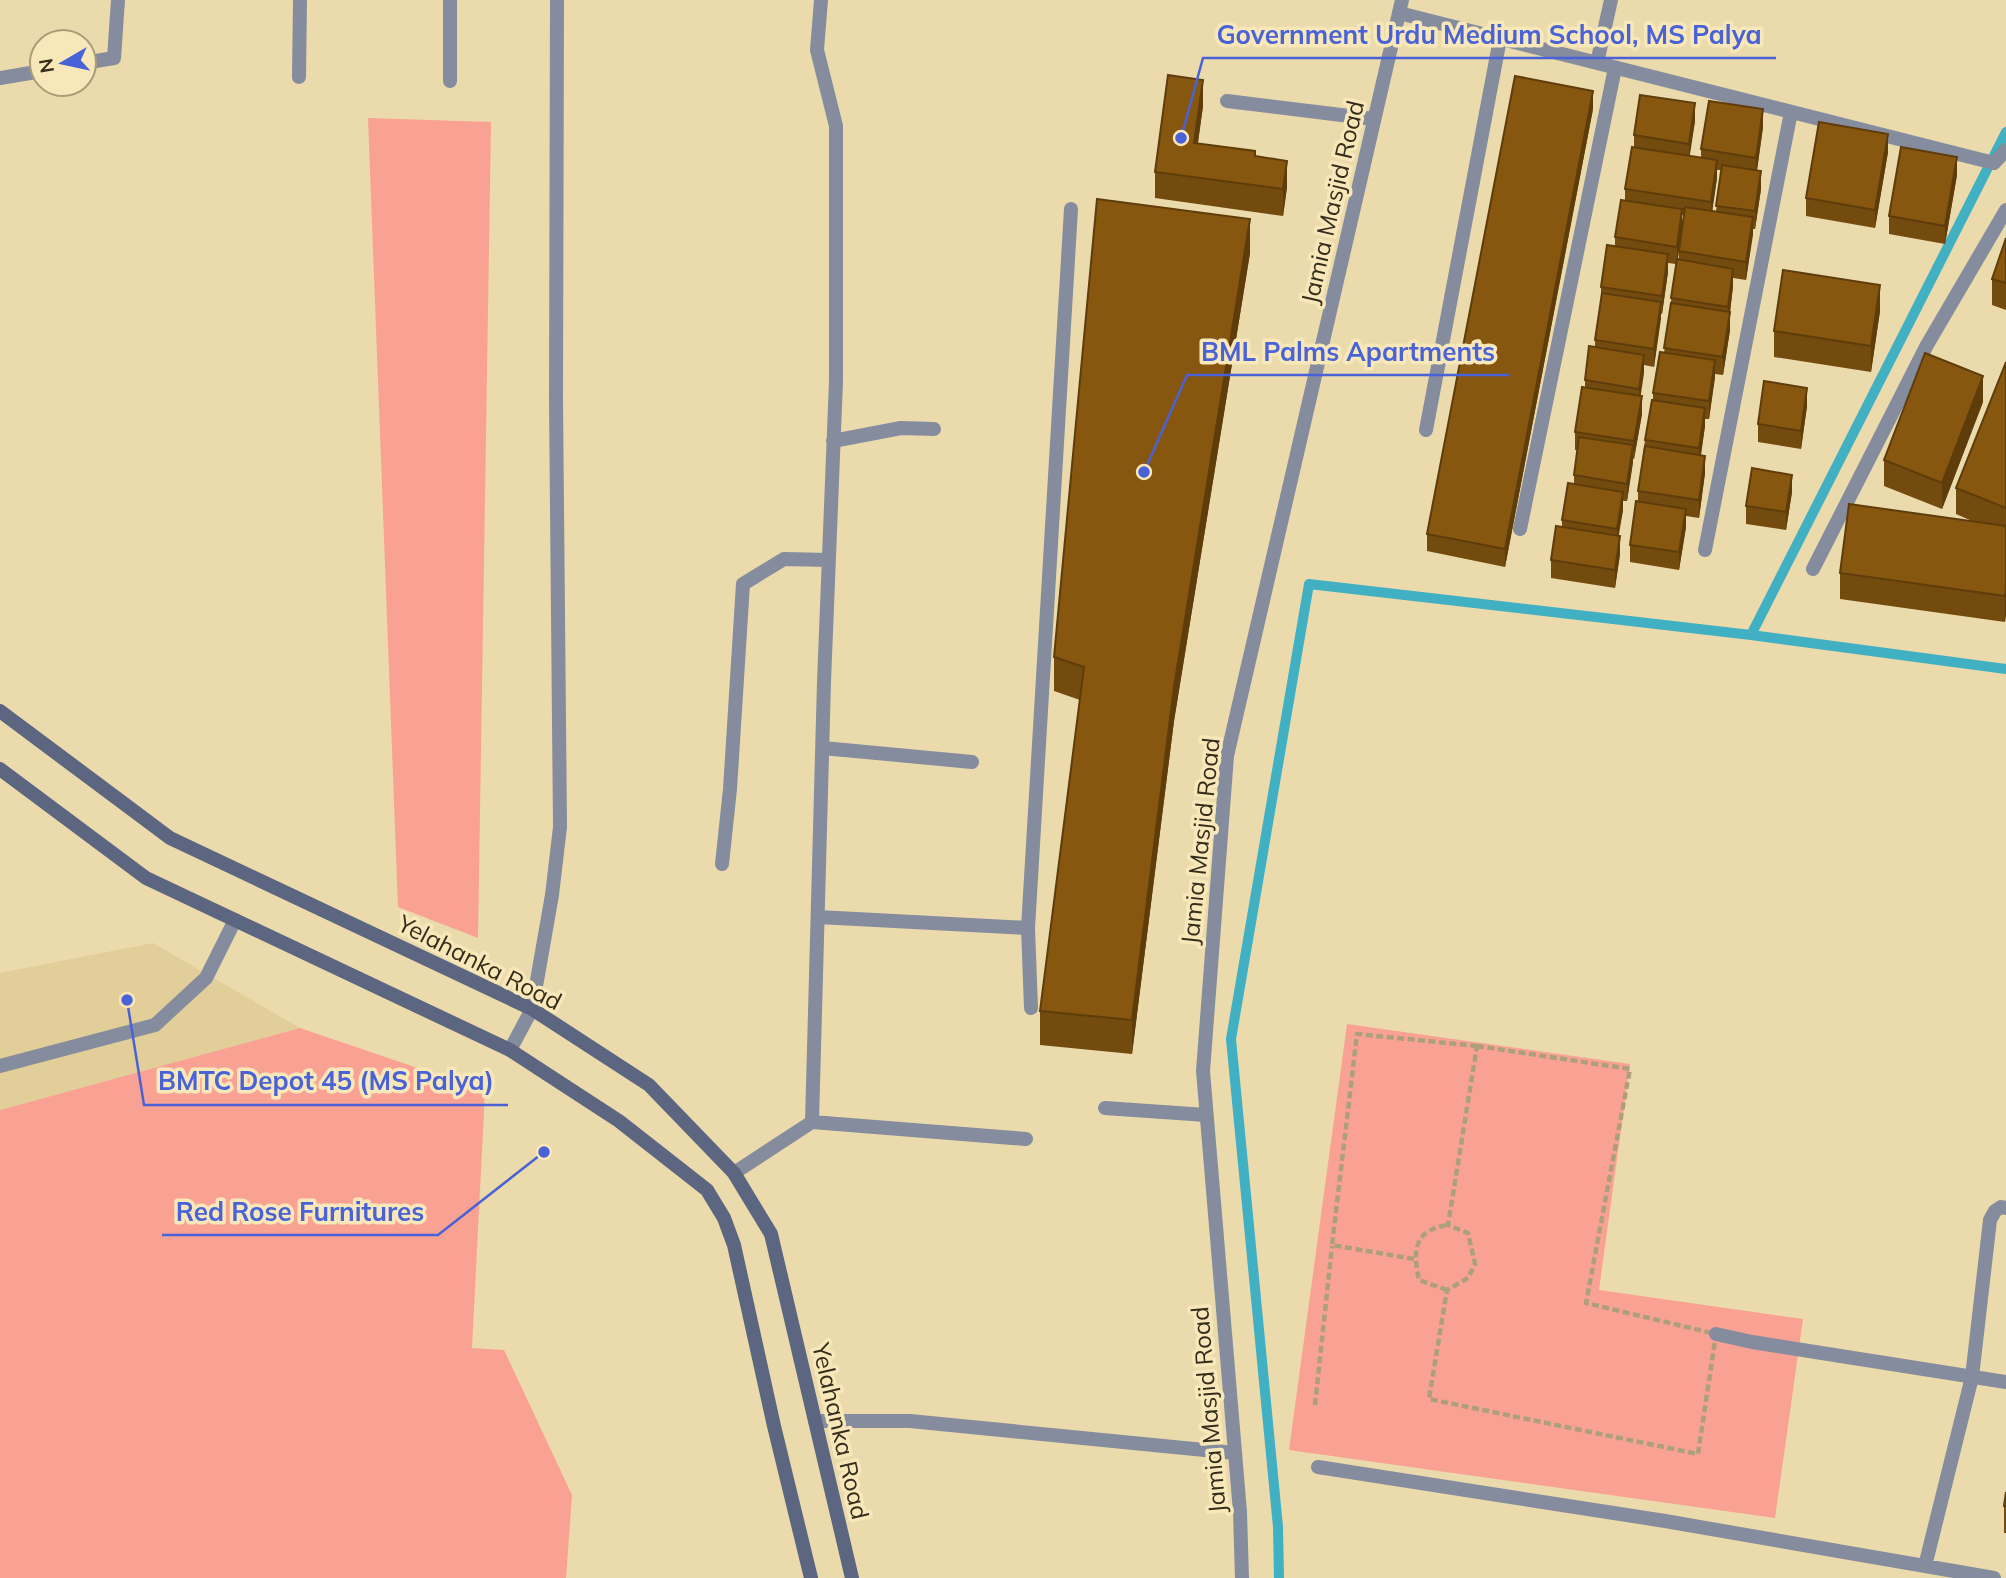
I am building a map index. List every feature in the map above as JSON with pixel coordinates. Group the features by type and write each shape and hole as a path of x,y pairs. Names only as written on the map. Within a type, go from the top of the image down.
{"main road":[{"name":"Yelahanka Road","path":"0,711 170,838 532,1009 649,1085 734,1174 771,1234 852,1578"},
{"path":"0,769 146,878 510,1050 619,1121 707,1190 734,1245 811,1578"}],"street":[{"path":"98,61 114,58 118,0"},
{"path":"299,77 300,0"},
{"path":"450,0 450,81"},
{"path":"510,1050 532,1009 552,895 560,827 556,400 557,0"},
{"path":"812,1122 836,381 836,126 817,50 821,0"},
{"path":"1597,63 1611,0"},
{"path":"1400,6 1500,39 1994,163 2006,150"},
{"name":"Jamia Masjid Road","path":"1242,1578 1235,1453 1203,1071 1227,755 1400,6"},
{"path":"1426,430 1500,39"},
{"path":"1520,529 1615,68"},
{"path":"0,78 28,73"},
{"path":"1227,101 1374,119"},
{"path":"1705,550 1791,112"},
{"path":"1031,1008 1028,928 1072,209"},
{"path":"1813,569 1927,345 2006,210"},
{"path":"833,441 901,428 934,429"},
{"path":"722,864 730,789 743,584 785,559 829,559"},
{"path":"823,748 972,762"},
{"path":"818,917 1028,928"},
{"path":"0,1066 155,1025 206,978 235,920"},
{"path":"1105,1108 1206,1115"},
{"path":"734,1174 812,1122 1026,1139"},
{"path":"1925,1566 1972,1377 1990,1220 1994,1211 2001,1207 2006,1208"},
{"path":"1716,1334 2006,1382"},
{"path":"816,1421 910,1420 1235,1453"},
{"path":"1318,1467 1638,1517 1994,1578"}],"path":[{"path":"1315,1405 1357,1034 1477,1046 1630,1069 1586,1303 1716,1334 1698,1454 1429,1399 1447,1290"},
{"path":"1448,1225 1477,1046"},
{"path":"1448,1225 1468,1233 1475,1264 1468,1278 1447,1290 1419,1280 1414,1259 1419,1240 1432,1227 1448,1225"},
{"path":"1332,1245 1414,1259"}],"shaded area":[{"path":"368,118 491,122 478,938 398,907"},
{"path":"153,943 300,1028 0,1110 0,973"},
{"path":"1347,1024 1630,1064 1599,1290 1803,1319 1775,1518 1289,1450"},
{"path":"300,1028 485,1091 472,1348 504,1350 572,1495 566,1578 0,1578 0,1110"}],"building":[{"path":"1168,75 1203,80 1194,143 1255,151 1255,156 1287,161 1283,189 1155,172"},
{"path":"1515,76 1593,91 1505,549 1427,534"},
{"path":"1640,95 1695,103 1689,144 1634,135"},
{"path":"1709,101 1763,109 1756,158 1701,149"},
{"path":"1819,122 1888,134 1875,210 1806,198"},
{"path":"1632,147 1717,160 1711,202 1625,189"},
{"path":"1901,147 1957,157 1945,226 1889,216"},
{"path":"1722,165 1761,171 1755,211 1716,206"},
{"path":"1097,199 1250,219 1174,687 1132,1020 1040,1011 1084,667 1054,657"},
{"path":"1621,200 1682,209 1677,247 1615,237"},
{"path":"1685,207 1753,217 1746,262 1679,251"},
{"path":"2006,238 2006,283 1992,279"},
{"path":"1607,245 1668,254 1662,296 1601,287"},
{"path":"1677,259 1733,269 1728,307 1671,298"},
{"path":"1783,270 1880,285 1871,346 1774,331"},
{"path":"1602,293 1661,302 1654,349 1595,340"},
{"path":"1671,303 1730,312 1723,357 1664,348"},
{"path":"1589,346 1644,355 1639,389 1585,380"},
{"path":"1660,352 1715,360 1709,401 1653,393"},
{"path":"1925,353 1983,376 1942,483 1884,460"},
{"path":"2006,362 2006,508 1956,488"},
{"path":"1764,381 1807,388 1801,431 1758,424"},
{"path":"1582,387 1642,396 1634,441 1575,432"},
{"path":"1652,400 1705,408 1699,448 1645,440"},
{"path":"1579,437 1633,445 1627,484 1574,475"},
{"path":"1645,446 1705,456 1699,500 1638,491"},
{"path":"1752,468 1792,475 1786,512 1746,506"},
{"path":"1568,483 1623,492 1617,529 1562,520"},
{"path":"1636,501 1686,509 1679,552 1630,545"},
{"path":"1849,504 2006,526 2005,596 1840,573"},
{"path":"1556,526 1620,536 1615,570 1551,560"}],"waterway":[{"path":"1279,1578 1278,1527 1231,1039 1309,584 1751,635 2006,132"},
{"path":"1751,635 2006,669"}],"place":[{"name":"Government Urdu Medium School, MS Palya","path":"1181,138"},
{"name":"BML Palms Apartments","path":"1144,472"},
{"name":"BMTC Depot 45 (MS Palya)","path":"127,1000"},
{"name":"Red Rose Furnitures","path":"544,1152"}]}
